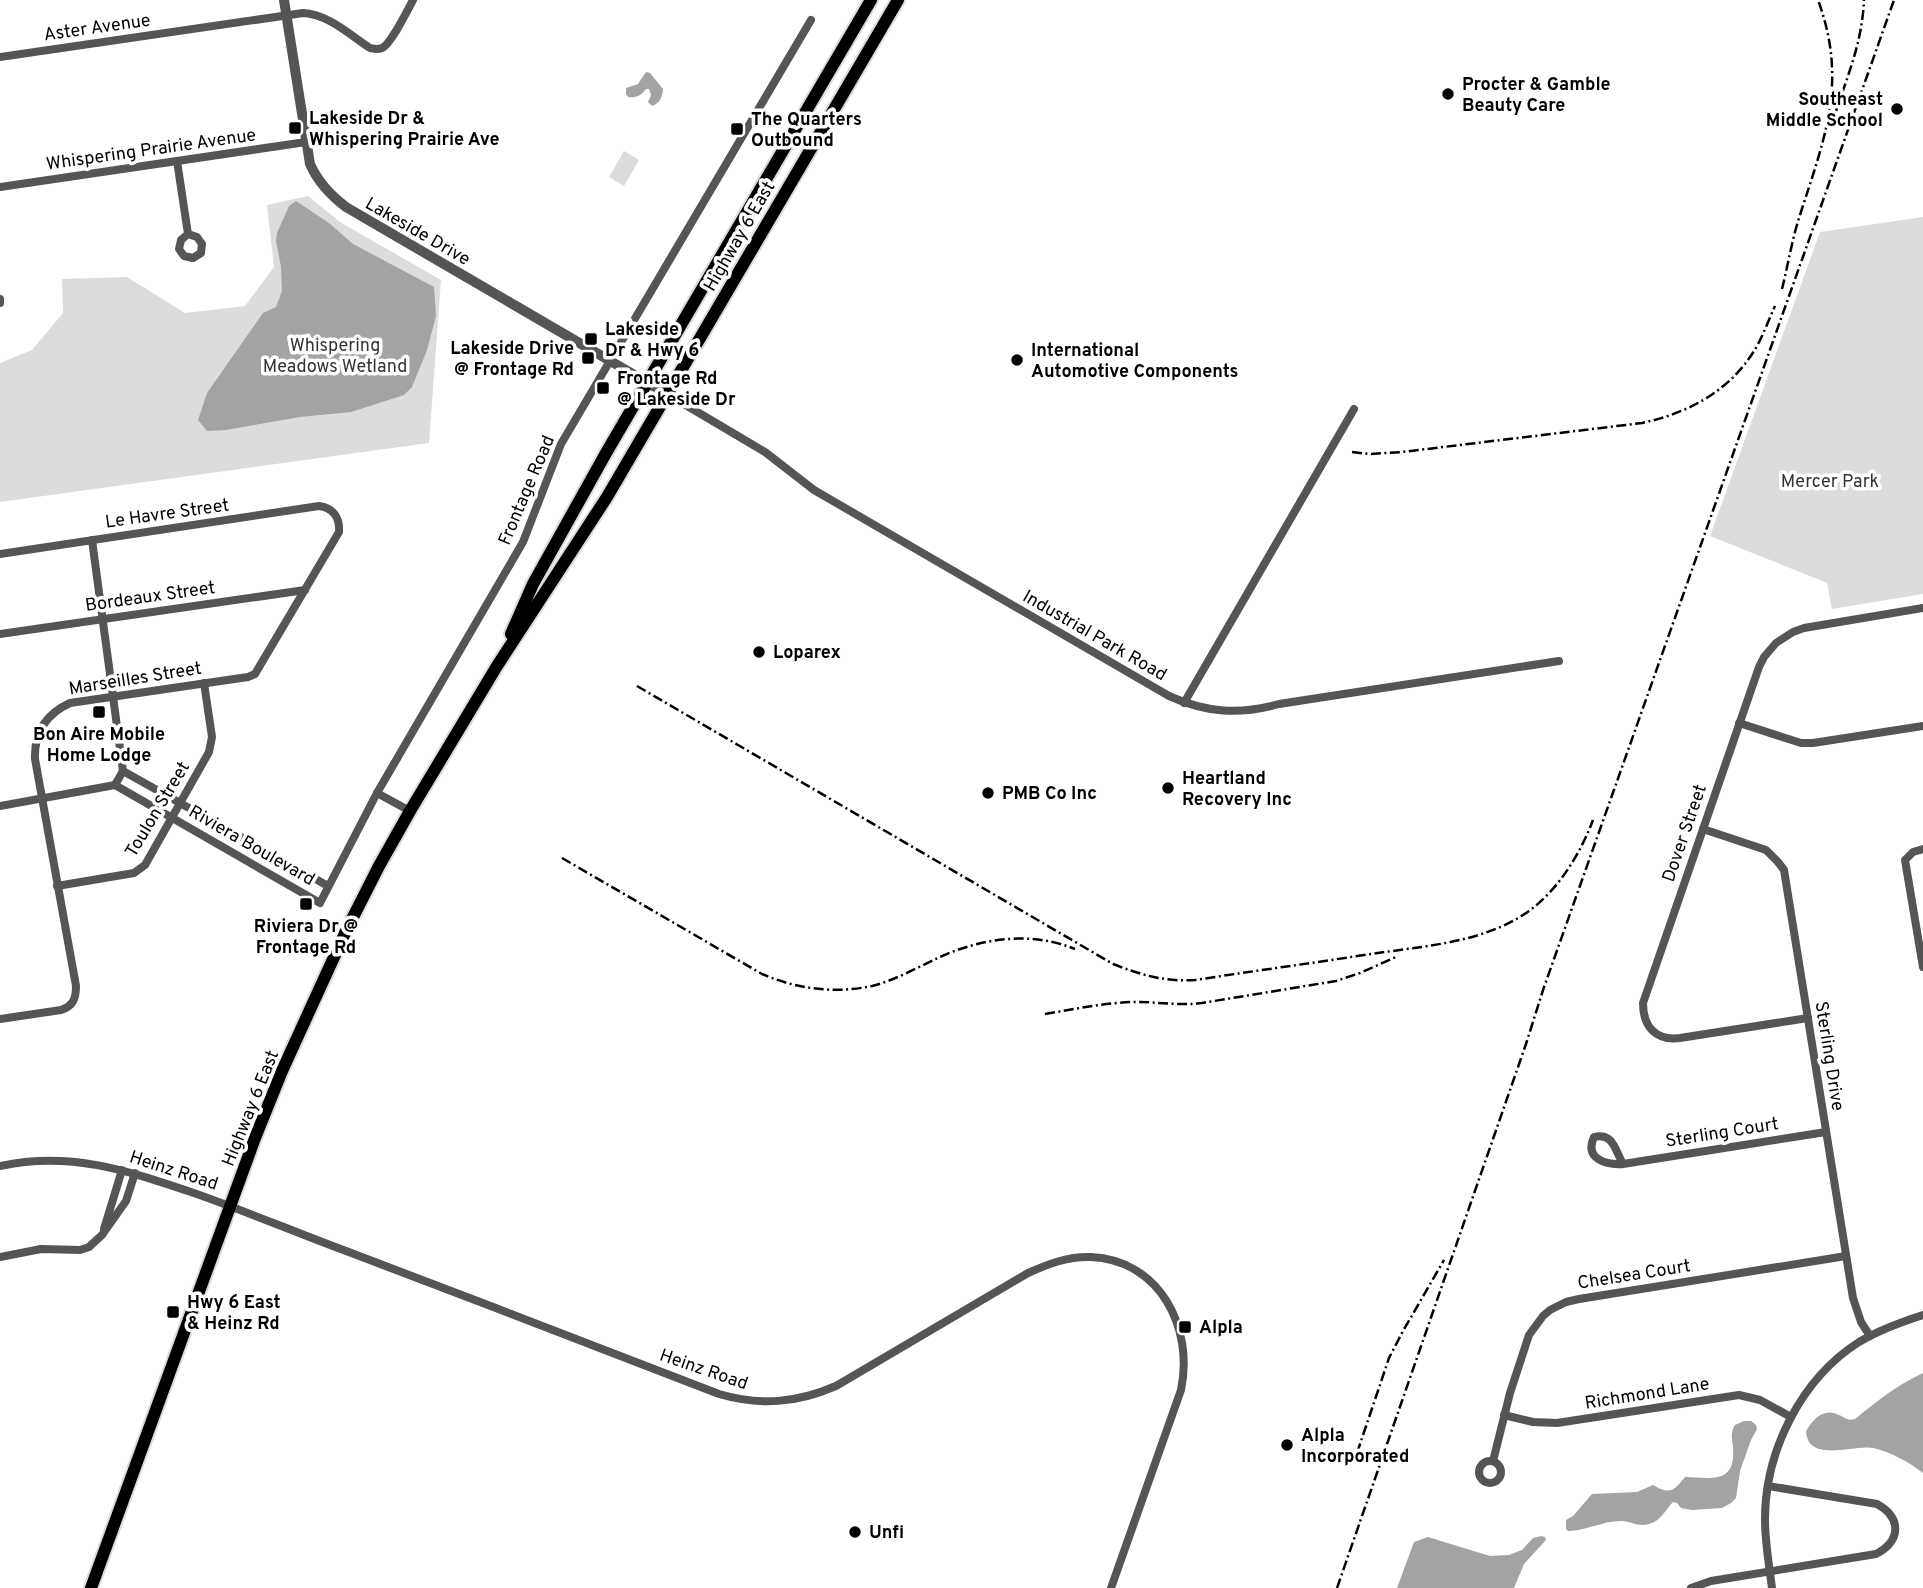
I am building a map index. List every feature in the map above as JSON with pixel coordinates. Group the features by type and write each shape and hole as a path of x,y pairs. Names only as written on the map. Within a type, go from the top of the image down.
{"main road":[{"name":"Highway 6 East","path":"497,666 533,584 871,0"},
{"name":"Highway 6 East","path":"91,1588 260,1127 293,1047 362,900 410,811 497,666 607,497 898,0"}],"street":[{"name":"Lakeside Drive","path":"284,0 310,164 333,197 667,394"},
{"name":"Aster Avenue","path":"0,57 303,13 314,13 370,48 377,49 384,48 413,0"},
{"name":"Frontage Road","path":"377,793 523,542 561,444 811,20"},
{"name":"Whispering Prairie Avenue","path":"0,187 306,142"},
{"path":"177,161 188,234"},
{"name":"Industrial Park Road","path":"667,394 765,452 825,496 1184,703 1211,710 1248,711 1559,661"},
{"path":"1184,703 1354,409"},
{"name":"Le Havre Street","path":"0,554 318,506 325,507 336,515"},
{"name":"Marseilles Street","path":"0,1017 61,1010 74,1002 76,986 35,750 38,734 46,720 59,708 70,703 255,674 339,532 336,515"},
{"path":"0,806 115,785 124,771 92,540"},
{"name":"Bordeaux Street","path":"0,634 305,590"},
{"name":"Dover Street","path":"1808,1018 1672,1039 1661,1036 1647,1025 1643,1010 1644,996 1759,667 1770,649 1783,637 1804,628 1923,608"},
{"name":"Toulon Street","path":"57,886 134,873 145,865 212,746 204,683"},
{"path":"1739,723 1801,743 1923,726"},
{"name":"Riviera Boulevard","path":"124,771 328,886"},
{"name":"Riviera Boulevard","path":"115,785 320,903 377,793"},
{"path":"377,793 410,811"},
{"name":"Sterling Drive","path":"1703,829 1766,850 1784,870 1856,1311 1871,1336"},
{"path":"1923,849 1913,852 1905,860 1923,967"},
{"name":"Sterling Court","path":"1623,1164 1826,1132"},
{"name":"Heinz Road","path":"0,1166 29,1161 67,1161 135,1173 230,1206 719,1394 753,1401 802,1398 836,1386 1044,1266 1090,1257 1126,1266 1146,1278 1164,1298 1180,1330 1185,1360 1181,1390 1111,1588"},
{"path":"102,1235 122,1170"},
{"path":"0,1257 41,1249 79,1250 89,1247 102,1235 126,1201 135,1173"},
{"name":"Chelsea Court","path":"1493,1461 1529,1335 1543,1316 1559,1305 1579,1299 1846,1256"},
{"path":"1772,1588 1766,1548 1768,1486 1779,1444 1791,1417 1832,1364 1857,1344 1886,1328 1923,1315"},
{"name":"Richmond Lane","path":"1504,1415 1546,1424 1739,1395 1760,1400 1791,1417"},
{"path":"1691,1588 1711,1581 1876,1554 1890,1544 1895,1531 1891,1514 1877,1504 1768,1486"}],"green space":[{"path":"624,151 639,160 624,186 609,177"},
{"name":"Whispering Meadows Wetland","path":"308,196 340,222 441,280 429,443 0,502 0,363 32,350 63,313 62,279 127,277 185,313 245,306 274,267 267,205"},
{"name":"Mercer Park","path":"1923,217 1923,594 1832,609 1827,583 1710,536 1820,232"}],"shaded area":[{"path":"646,72 650,73 663,89 660,100 652,106 648,102 651,95 649,89 636,97 628,97 626,94 626,88 638,84"},
{"path":"296,201 329,223 353,244 434,287 436,316 427,350 412,387 404,395 351,412 207,431 198,420 207,393 263,313 276,307 282,291 277,233 289,206"},
{"path":"1923,1373 1923,1473 1900,1458 1873,1448 1823,1450 1809,1441 1806,1431 1820,1415 1828,1412 1855,1419 1896,1388"},
{"path":"1751,1421 1757,1429 1740,1471 1736,1498 1731,1503 1722,1508 1692,1510 1681,1508 1673,1502 1653,1523 1642,1525 1616,1521 1575,1531 1566,1529 1566,1520 1573,1516 1592,1494 1637,1492 1653,1485 1668,1491 1678,1486 1685,1477 1713,1478 1726,1473 1733,1459 1732,1431 1735,1425"},
{"path":"1541,1536 1546,1540 1524,1564 1514,1588 1397,1588 1414,1542 1428,1537 1490,1556 1509,1555 1522,1550 1533,1538"}],"railway":[{"path":"1782,289 1830,109 1831,57 1827,30 1818,0"},
{"path":"1836,111 1858,43 1864,0"},
{"path":"1337,1588 1543,990 1894,0"},
{"path":"1352,452 1402,452 1659,419 1708,397 1735,375 1757,346 1775,306"},
{"path":"637,686 1113,964 1163,979 1195,980 1453,942 1493,930 1529,911 1550,892 1575,858 1593,820"},
{"path":"562,858 762,974 816,989 844,990 872,986 956,950 990,941 1041,940 1075,949"},
{"path":"1045,1014 1126,1002 1202,1003 1336,981 1398,956"},
{"path":"1357,1453 1389,1358 1444,1260"}],"place":[{"name":"Procter & Gamble Beauty Care","path":"1448,94"},
{"name":"Southeast Middle School","path":"1897,109"},
{"name":"Lakeside Dr & Whispering Prairie Ave","path":"295,128"},
{"name":"The Quarters Outbound","path":"737,129"},
{"name":"Lakeside Dr & Hwy 6","path":"591,339"},
{"name":"Lakeside Drive @ Frontage Rd","path":"588,358"},
{"name":"International Automotive Components","path":"1017,360"},
{"name":"Frontage Rd @ Lakeside Dr","path":"603,388"},
{"name":"Loparex","path":"759,652"},
{"name":"Bon Aire Mobile Home Lodge","path":"99,712"},
{"name":"Heartland Recovery Inc","path":"1168,788"},
{"name":"PMB Co Inc","path":"988,793"},
{"name":"Riviera Dr @ Frontage Rd","path":"306,904"},
{"name":"Hwy 6 East & Heinz Rd","path":"173,1312"},
{"name":"Alpla","path":"1185,1327"},
{"name":"Alpla Incorporated","path":"1287,1445"},
{"name":"Unfi","path":"855,1532"}]}
